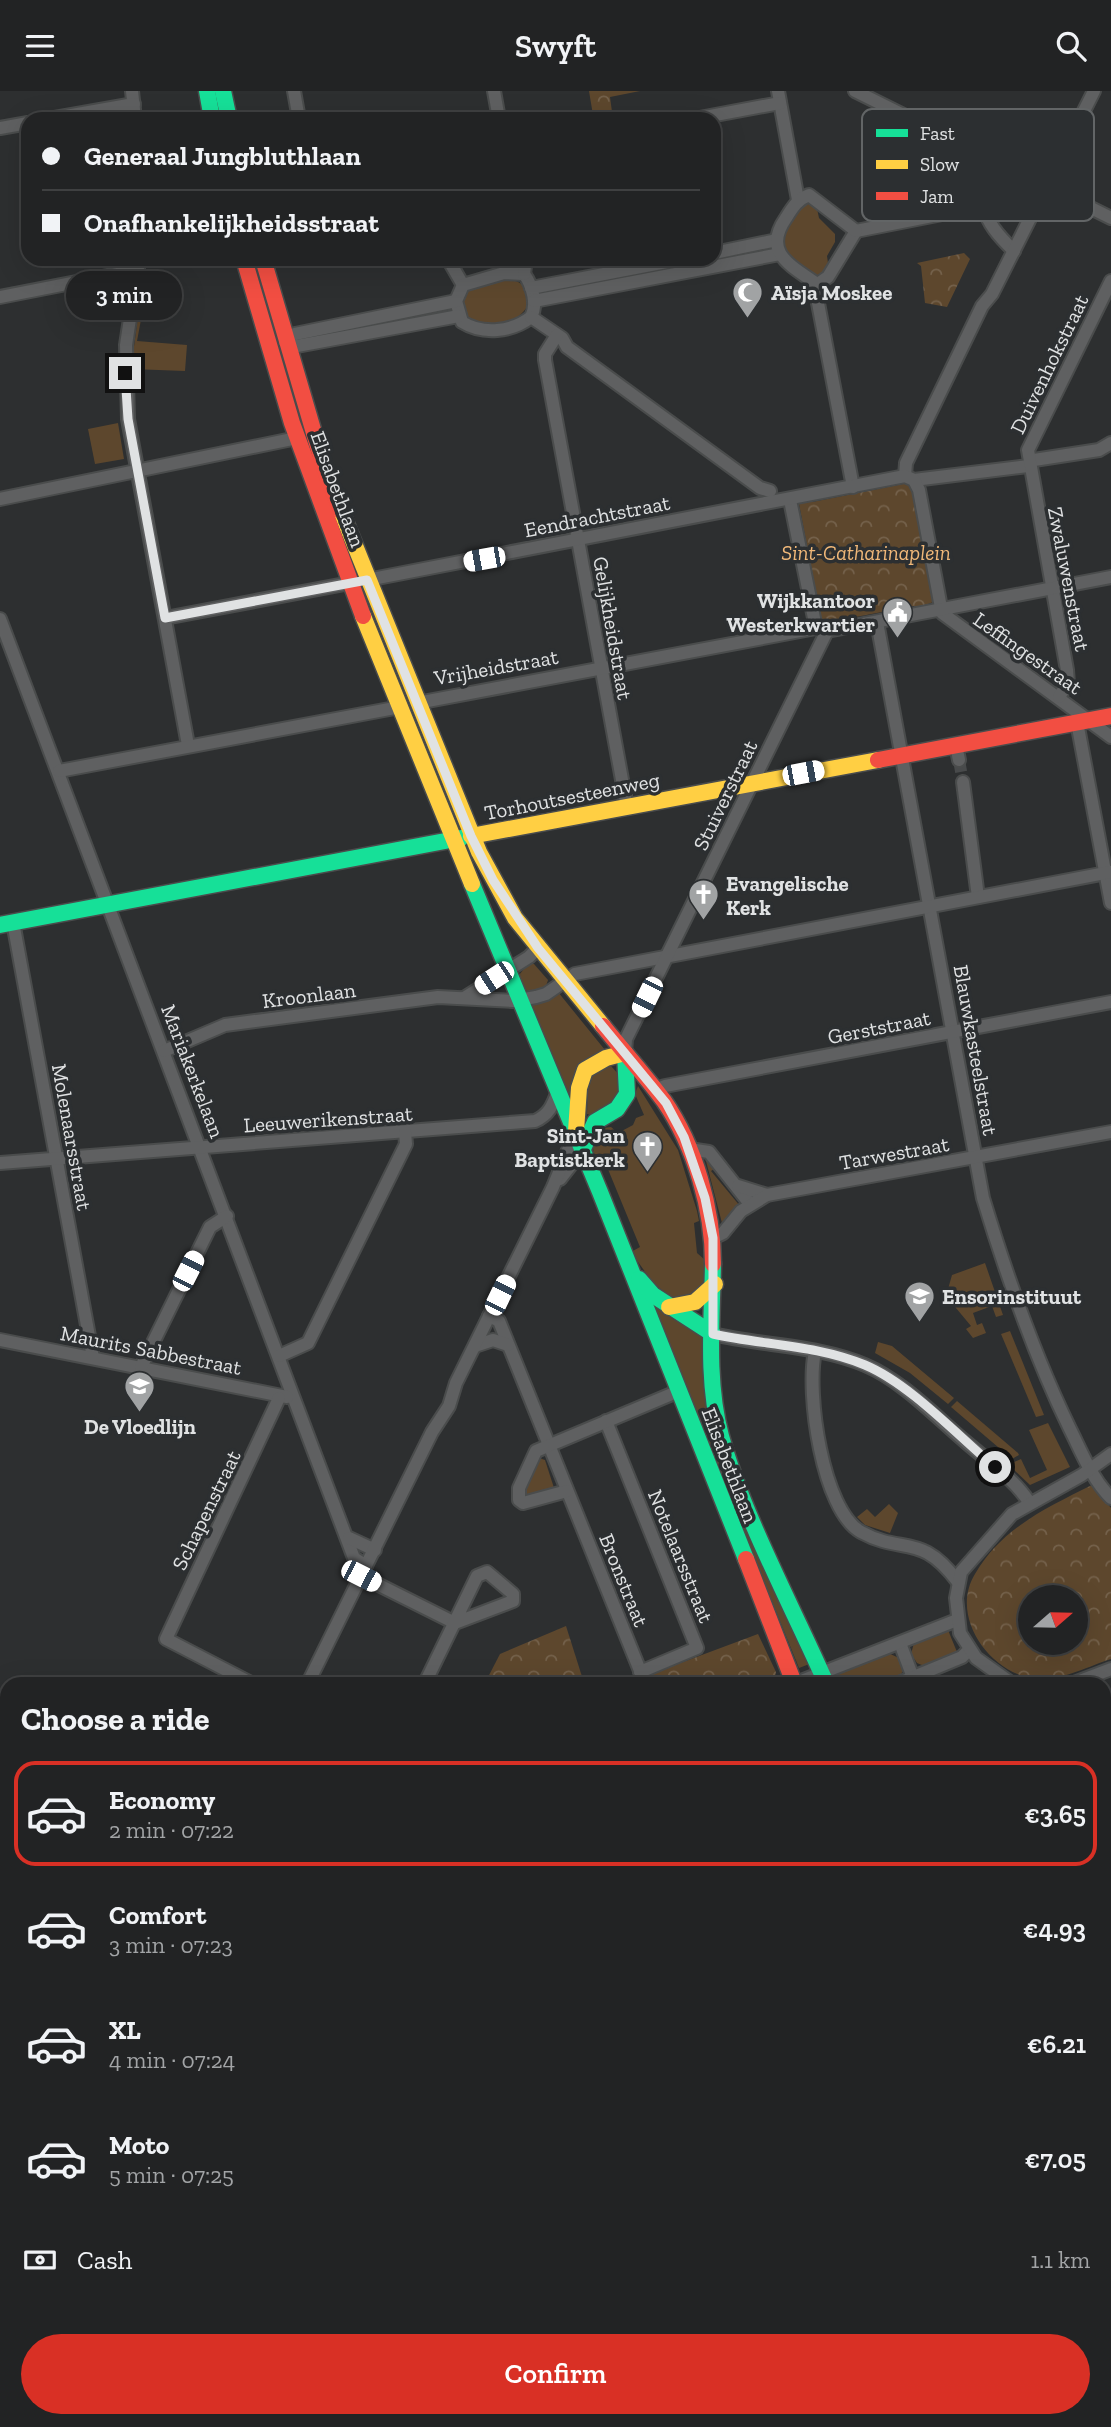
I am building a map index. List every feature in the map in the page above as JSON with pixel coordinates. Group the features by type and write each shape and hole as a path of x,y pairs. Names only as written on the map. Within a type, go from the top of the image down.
{"main road":[{"path":"207,91 211,112"},
{"path":"223,91 228,112"},
{"name":"Elisabethlaan","path":"246,266 296,438 350,583 452,839 575,1133 793,1677"},
{"name":"Elisabethlaan","path":"265,266 285,342 326,474 471,836 510,909 564,981 655,1090 672,1113 689,1149 705,1198 713,1238 715,1284 712,1374 721,1435 757,1528 823,1677"},
{"path":"268,347 285,342"},
{"name":"Eendrachtstraat","path":"350,583 367,580"},
{"name":"Vrijheidstraat","path":"400,707 417,703"},
{"name":"Torhoutsesteenweg","path":"6,924 902,755 957,753 1111,716"},
{"path":"582,1151 587,1134 596,1122 617,1109 626,1094 625,1053"},
{"name":"Elisabethlaan","path":"575,1133 581,1074 592,1061 625,1053"},
{"name":"Elisabethlaan","path":"626,1262 653,1295 713,1334"},
{"path":"669,1307 692,1305 705,1297 715,1284"}],"street":[{"path":"294,91 298,112"},
{"path":"494,91 498,112"},
{"path":"855,91 891,109"},
{"path":"1085,109 1094,91"},
{"path":"76,112 133,97"},
{"path":"721,112 779,97 798,199"},
{"path":"0,128 21,124"},
{"path":"853,487 814,282 779,254 777,240 780,226 798,199 809,195 856,231 908,221"},
{"path":"1094,210 1111,218"},
{"path":"989,221 993,230 1014,251"},
{"path":"941,607 919,491 910,478 906,463 982,306 992,294 1029,221"},
{"path":"815,286 821,284 832,270 856,231"},
{"path":"721,252 777,240"},
{"path":"721,262 779,254"},
{"path":"0,297 135,266"},
{"path":"139,266 125,373 128,419 188,745"},
{"path":"452,266 463,285"},
{"path":"525,266 524,274 532,295 531,317"},
{"path":"654,271 666,266"},
{"path":"532,295 691,266"},
{"path":"524,274 490,275 463,285 456,301 462,323 484,331 519,325 531,317"},
{"name":"Duivenhokstraat","path":"1028,465 1028,450 1111,281"},
{"path":"285,342 295,334 456,301"},
{"path":"285,342 297,346 459,316"},
{"path":"531,317 559,336 571,339 663,412 766,482 773,497"},
{"name":"Gelijkheidstraat","path":"559,336 545,354 545,359 626,807"},
{"path":"0,499 296,438"},
{"path":"1111,443 1099,450 1034,460 1028,465 910,478 790,500 821,629 877,622 1050,586 1111,577"},
{"name":"Zwaluwenstraat","path":"1028,465 1067,670 1068,683 1059,697"},
{"name":"Eendrachtstraat","path":"367,580 578,541 773,497 790,500"},
{"name":"Eendrachtstraat","path":"165,618 350,583"},
{"name":"Leffingestraat","path":"957,626 962,604"},
{"name":"Leffingestraat","path":"941,607 942,613 957,626 1059,697 1083,721 1111,737"},
{"name":"Mariakerkelaan","path":"0,619 349,1538 354,1558 364,1571"},
{"name":"Blauwkasteelstraat","path":"877,622 984,1198 1002,1261 1054,1396 1089,1470 1111,1498"},
{"name":"Vrijheidstraat","path":"417,703 821,629"},
{"name":"Stuiverstraat","path":"625,1053 626,1039 753,783 821,629"},
{"name":"Vrijheidstraat","path":"59,771 400,707"},
{"path":"1083,721 1111,903"},
{"path":"963,782 978,897"},
{"path":"520,1000 546,994 575,974 1108,873"},
{"name":"Molenaarsstraat","path":"6,924 57,1159 93,1358"},
{"path":"464,998 529,957 538,948"},
{"name":"Kroonlaan","path":"164,1051 225,1025 438,997 520,1000"},
{"name":"Gerststraat","path":"655,1090 1111,1002"},
{"name":"Leeuwerikenstraat","path":"0,1163 536,1121 552,1108 558,1091"},
{"path":"279,1356 308,1343 406,1144 405,1132"},
{"name":"Tarwestraat","path":"713,1238 723,1233 750,1205 767,1195 1111,1132"},
{"path":"311,1677 432,1432 443,1403 475,1346 553,1188 575,1133"},
{"path":"689,1149 709,1152 738,1186 750,1205"},
{"path":"553,1188 582,1151"},
{"name":"Tarwestraat","path":"738,1186 767,1195"},
{"path":"141,1367 210,1227 227,1216"},
{"name":"Bronstraat","path":"489,1317 499,1321 642,1677"},
{"path":"713,1334 847,1359 889,1378 1015,1485 1029,1503"},
{"name":"Maurits Sabbestraat","path":"0,1340 141,1367 279,1398 294,1395"},
{"path":"475,1346 493,1340 508,1345"},
{"path":"815,1352 813,1408 816,1432 827,1476 847,1518 863,1533 929,1552 958,1582"},
{"path":"567,1491 535,1502 523,1503 519,1500 519,1488 536,1451 679,1391"},
{"name":"Schapenstraat","path":"239,1677 166,1639 279,1398"},
{"name":"Notelaarsstraat","path":"606,1421 696,1648 644,1677"},
{"path":"1003,1677 969,1650 960,1633 957,1620 958,1582 966,1564 1012,1514 1089,1470 1111,1454"},
{"path":"349,1538 375,1550"},
{"path":"364,1571 455,1623"},
{"path":"428,1677 477,1576 487,1572 513,1594 513,1601 455,1623"},
{"path":"825,1677 957,1620"},
{"path":"900,1643 913,1677"},
{"path":"922,1677 962,1657 969,1650"},
{"path":"1090,1677 1111,1669"}],"green space":[{"path":"589,91 640,91 610,97 612,112 592,112"},
{"path":"804,200 816,204 819,218 835,234 835,242 827,256 829,270 822,280 785,255 781,238"},
{"path":"964,253 970,259 947,307 925,303 921,266 917,263"},
{"path":"510,279 524,286 530,296 528,306 520,315 494,326 479,324 465,316 462,299 471,288 496,280"},
{"path":"139,309 143,309 137,341 187,345 185,371 131,369"},
{"path":"118,423 124,459 95,464 88,429"},
{"name":"Sint-Catharinaplein","path":"903,481 913,486 933,602 916,609 914,606 834,621 829,625 822,623 799,504 810,499 812,502 903,484"},
{"path":"528,964 534,964 548,980 545,989 531,992 525,990 519,975"},
{"path":"558,992 605,1050 572,1104 530,1004 547,1000"},
{"path":"610,1065 621,1077 617,1099 593,1116 587,1114 588,1073"},
{"path":"638,1086 678,1150 699,1221 694,1223 697,1253 705,1260 707,1280 702,1293 675,1300 653,1283 631,1252 640,1247 605,1162 596,1162 593,1152 595,1140 603,1128 611,1127 618,1133 644,1115 635,1094"},
{"path":"709,1160 717,1167 711,1171 740,1206 723,1227 706,1161"},
{"path":"985,1263 1003,1315 996,1317 992,1306 973,1313 977,1325 982,1323 986,1333 973,1338 966,1329 971,1326 946,1296 952,1275"},
{"path":"652,1306 673,1319 704,1335 728,1470 797,1640 812,1663 799,1668"},
{"path":"1010,1331 1044,1415 1036,1417 1001,1334"},
{"path":"878,1342 892,1346 954,1398 948,1404 910,1373 875,1353"},
{"path":"957,1401 1019,1455 1012,1459 951,1407"},
{"path":"1048,1423 1070,1467 1030,1485 1012,1468 1012,1463 1021,1459 1030,1478 1047,1470 1029,1430"},
{"path":"539,1458 545,1460 555,1491 528,1496 525,1489"},
{"path":"1092,1485 1111,1508 1111,1659 1057,1677 1028,1677 1006,1668 991,1657 980,1642 971,1626 967,1609 968,1591 986,1558 998,1544 1026,1521"},
{"path":"889,1504 898,1513 890,1533 865,1525 857,1517 867,1509 875,1517"},
{"path":"566,1626 582,1677 488,1677 500,1654"},
{"path":"948,1630 957,1652 924,1666 917,1663 911,1654 914,1643"},
{"path":"758,1634 776,1672 775,1677 652,1677 651,1674"},
{"path":"886,1652 901,1659 903,1671 898,1677 834,1677 833,1674"}],"tunnel":[{"path":"959,760 963,782"}],"traffic: fast":[{"path":"207,91 211,112"},
{"path":"223,91 228,112"},
{"path":"0,925 461,838"},
{"path":"472,884 600,1192 746,1559"},
{"path":"582,1151 595,1122 617,1109 627,1094 625,1053"},
{"path":"713,1264 713,1394 721,1436 755,1529 823,1677"},
{"path":"639,1279 653,1295 713,1334"}],"traffic: slow":[{"path":"341,511 479,852 515,918 603,1026"},
{"path":"363,616 472,884"},
{"path":"471,836 878,760"},
{"path":"576,1131 579,1088 585,1070 606,1058 625,1053"},
{"path":"669,1307 695,1302 715,1284"}],"traffic: jam":[{"path":"246,266 292,423 363,616"},
{"path":"265,266 326,474 341,511"},
{"path":"878,760 1111,716"},
{"path":"603,1026 664,1101 685,1138 706,1201 713,1264"},
{"path":"746,1559 792,1677"}],"place":[{"name":"Aïsja Moskee","path":"748,319"},
{"name":"Wijkkantoor Westerkwartier","path":"898,639"},
{"name":"Evangelische Kerk","path":"703,922"},
{"name":"Sint-Jan Baptistkerk","path":"648,1174"},
{"name":"Ensorinstituut","path":"919,1323"},
{"name":"De Vloedlijn","path":"140,1413"}],"route":[{"path":"125,373 128,419 165,618 367,580 471,836 493,880 515,918 538,948 666,1103 684,1137 705,1198 713,1238 713,1334 815,1352 867,1366 889,1378 995,1467"}]}
